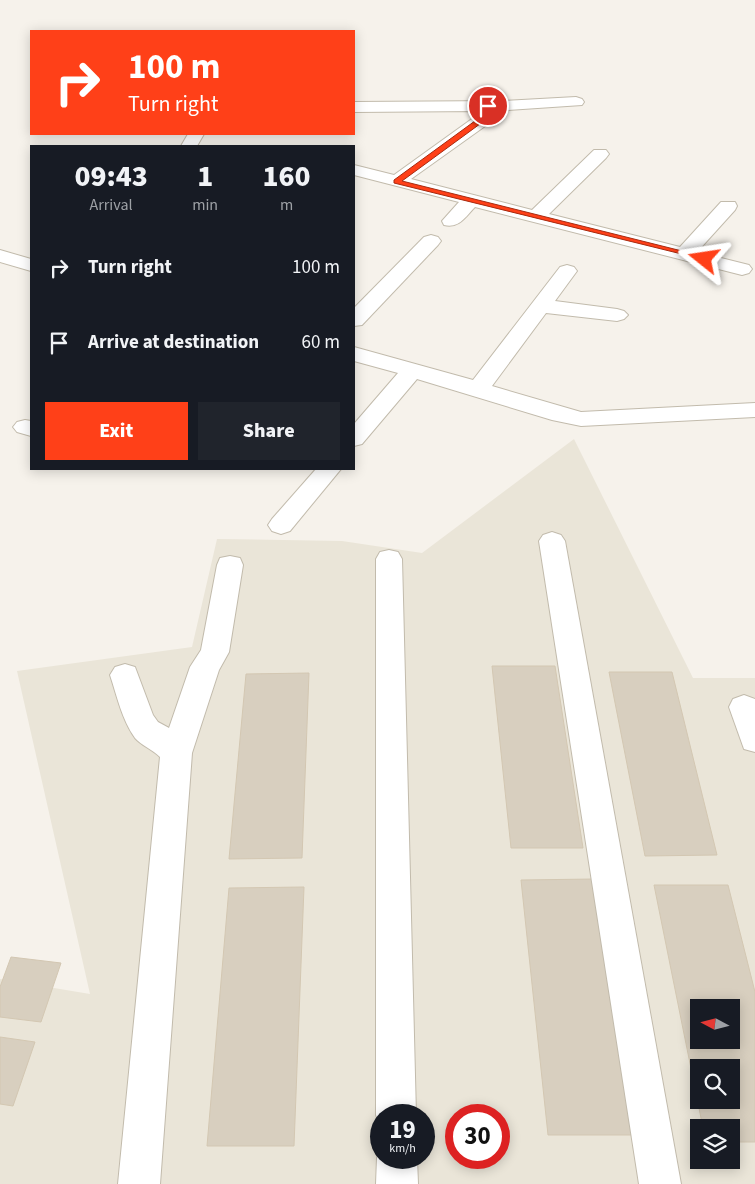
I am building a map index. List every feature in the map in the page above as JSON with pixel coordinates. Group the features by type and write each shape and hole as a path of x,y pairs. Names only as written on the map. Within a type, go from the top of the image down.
{"street":[{"path":"355,107 488,106 576,102"},
{"path":"397,182 482,120 486,116 488,106"},
{"path":"536,216 600,154"},
{"path":"355,170 742,269"},
{"path":"451,221 472,199"},
{"path":"684,254 728,206"},
{"path":"355,319 431,241"},
{"path":"0,256 30,265"},
{"path":"478,389 567,271"},
{"path":"541,306 617,315"},
{"path":"355,354 478,389 560,415 581,419 755,410"},
{"path":"355,438 413,370"},
{"path":"281,525 328,470"},
{"path":"552,540 660,1184"},
{"path":"389,559 396,1104"},
{"path":"139,1184 176,753 205,667 215,652 230,564"},
{"path":"124,675 138,717 147,732 163,740 176,753"},
{"path":"744,707 755,740"},
{"path":"397,1169 397,1184"}],"shaded area":[{"path":"574,439 693,678 755,678 755,1184 0,1184 0,979 90,994 17,671 192,647 217,539 342,541 422,553"}],"building":[{"path":"492,666 555,666 583,848 511,848"},
{"path":"609,672 672,672 717,855 645,856"},
{"path":"309,673 302,858 229,859 246,674"},
{"path":"594,879 635,1135 548,1135 521,880"},
{"path":"654,885 728,885 755,992 755,1142 740,1142 740,1119 701,1119 699,1109 740,1109 740,1059 690,1059 690,1064"},
{"path":"304,887 294,1146 207,1146 229,888"},
{"path":"11,957 61,963 41,1022 0,1017 0,987"},
{"path":"0,1037 35,1042 13,1106 0,1104"}],"route":[{"path":"488,106 486,116 482,120 397,182 472,199 704,259"}]}
